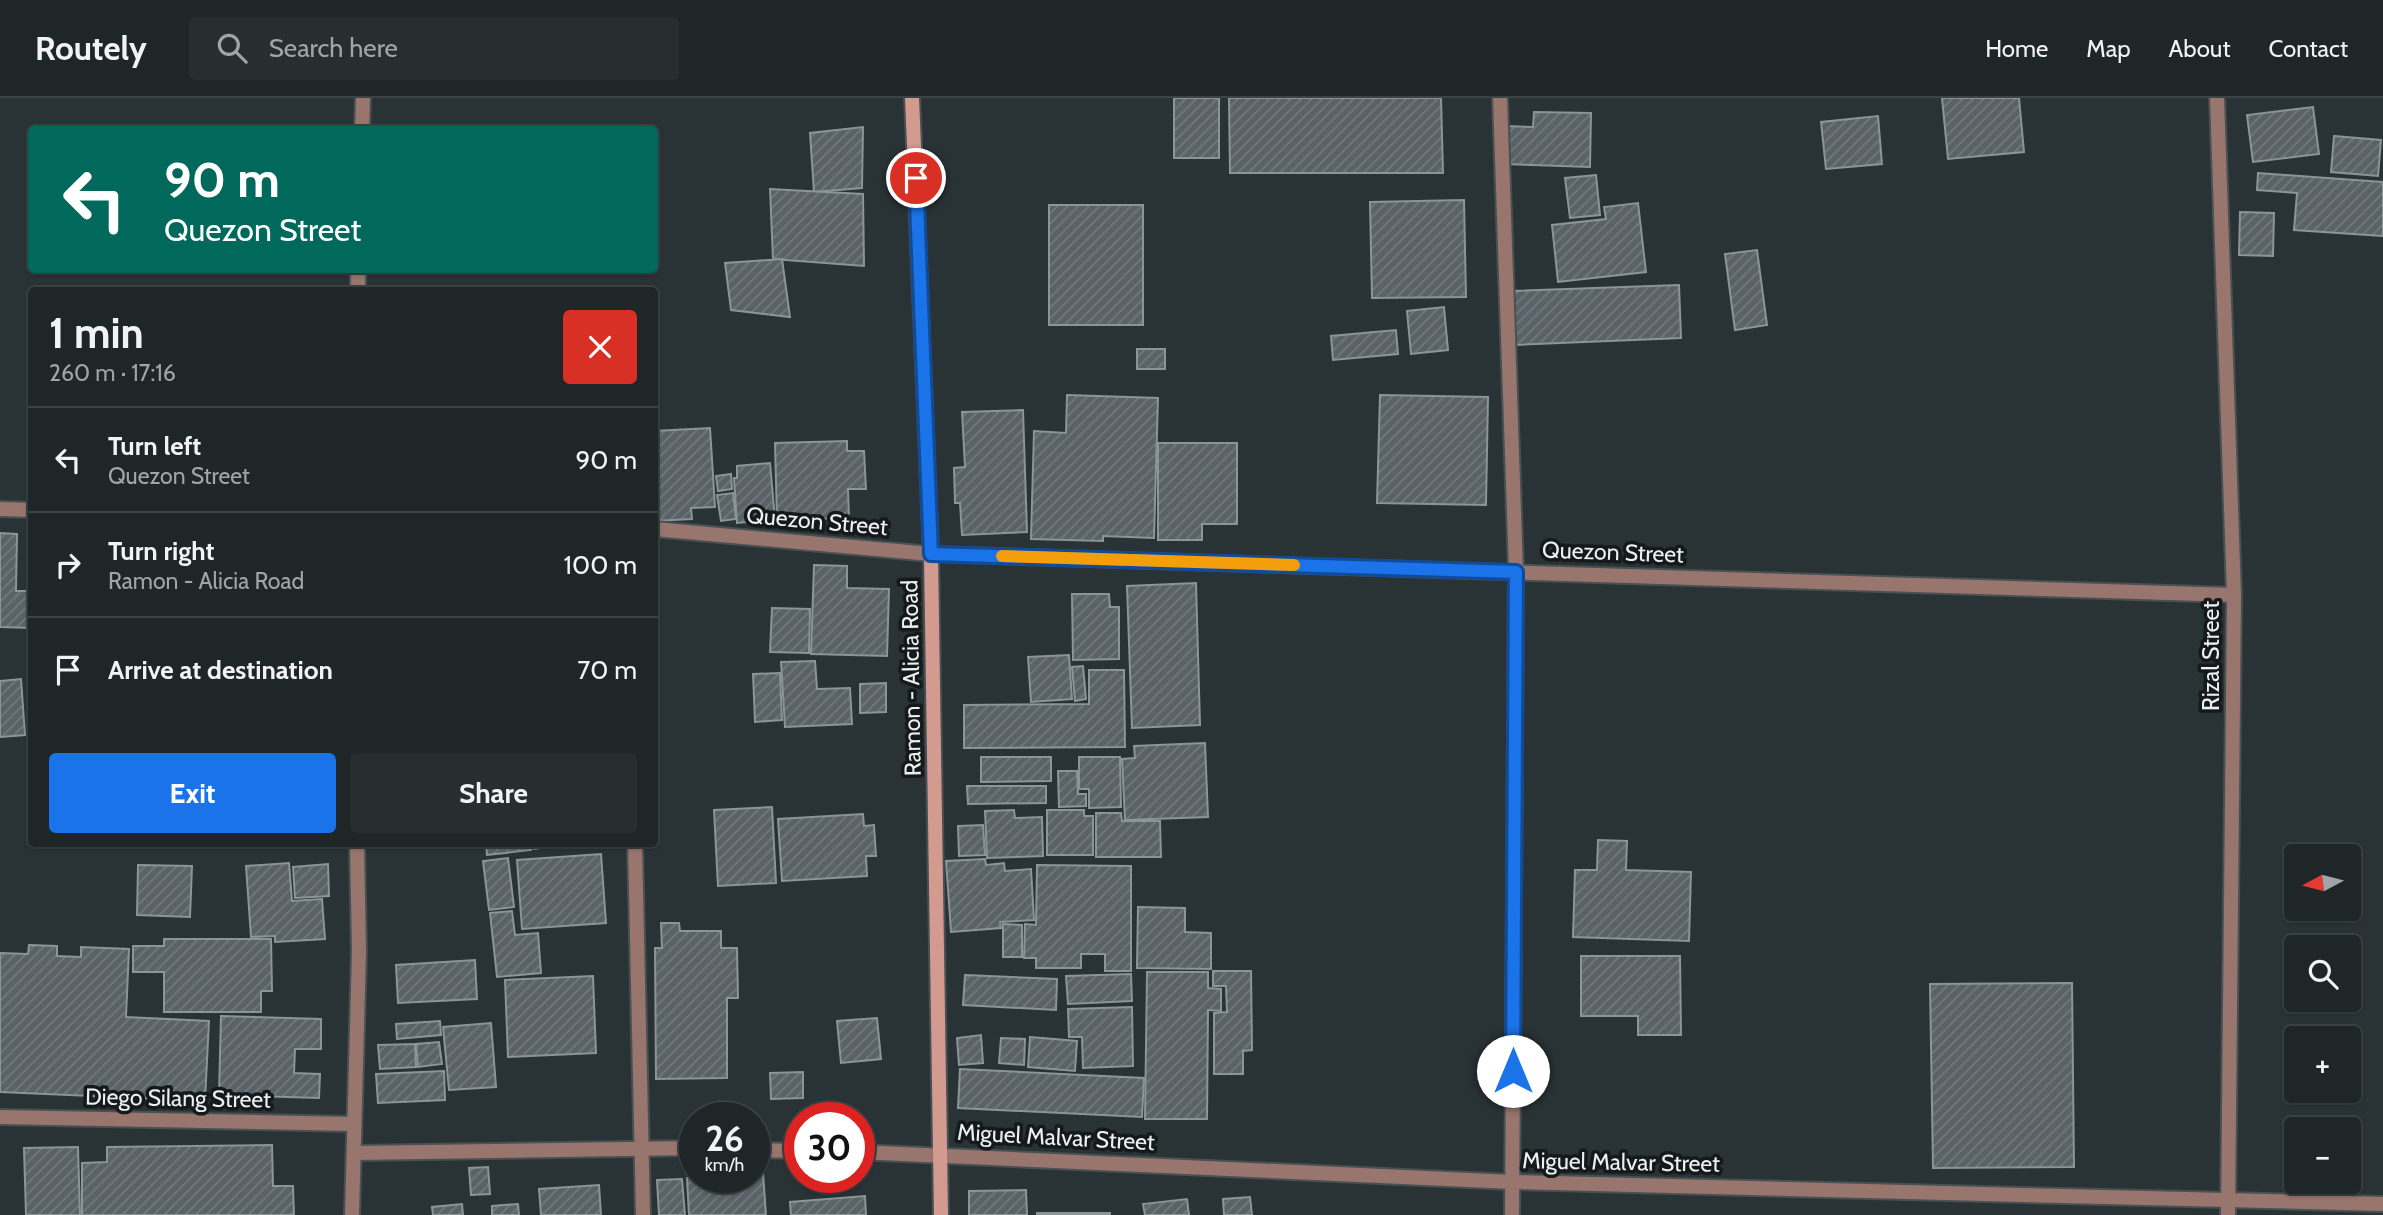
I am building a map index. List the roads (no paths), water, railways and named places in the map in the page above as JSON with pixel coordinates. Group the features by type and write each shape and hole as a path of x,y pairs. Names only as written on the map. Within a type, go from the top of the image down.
{"main road":[{"name":"Ramon - Alicia Road","path":"912,98 931,554 942,1215"}],"street":[{"path":"362,126 363,98"},
{"path":"1500,98 1516,572 1512,1215"},
{"name":"Rizal Street","path":"2217,98 2234,596 2228,1208"},
{"path":"0,509 28,510"},
{"name":"Quezon Street","path":"658,529 931,554 2234,596"},
{"path":"352,1215 359,951 357,847"},
{"path":"635,847 643,1215"},
{"name":"Diego Silang Street","path":"0,1117 354,1124"},
{"path":"354,1153 679,1148"},
{"name":"Miguel Malvar Street","path":"875,1152 1512,1182 2228,1208 2383,1204"}]}
